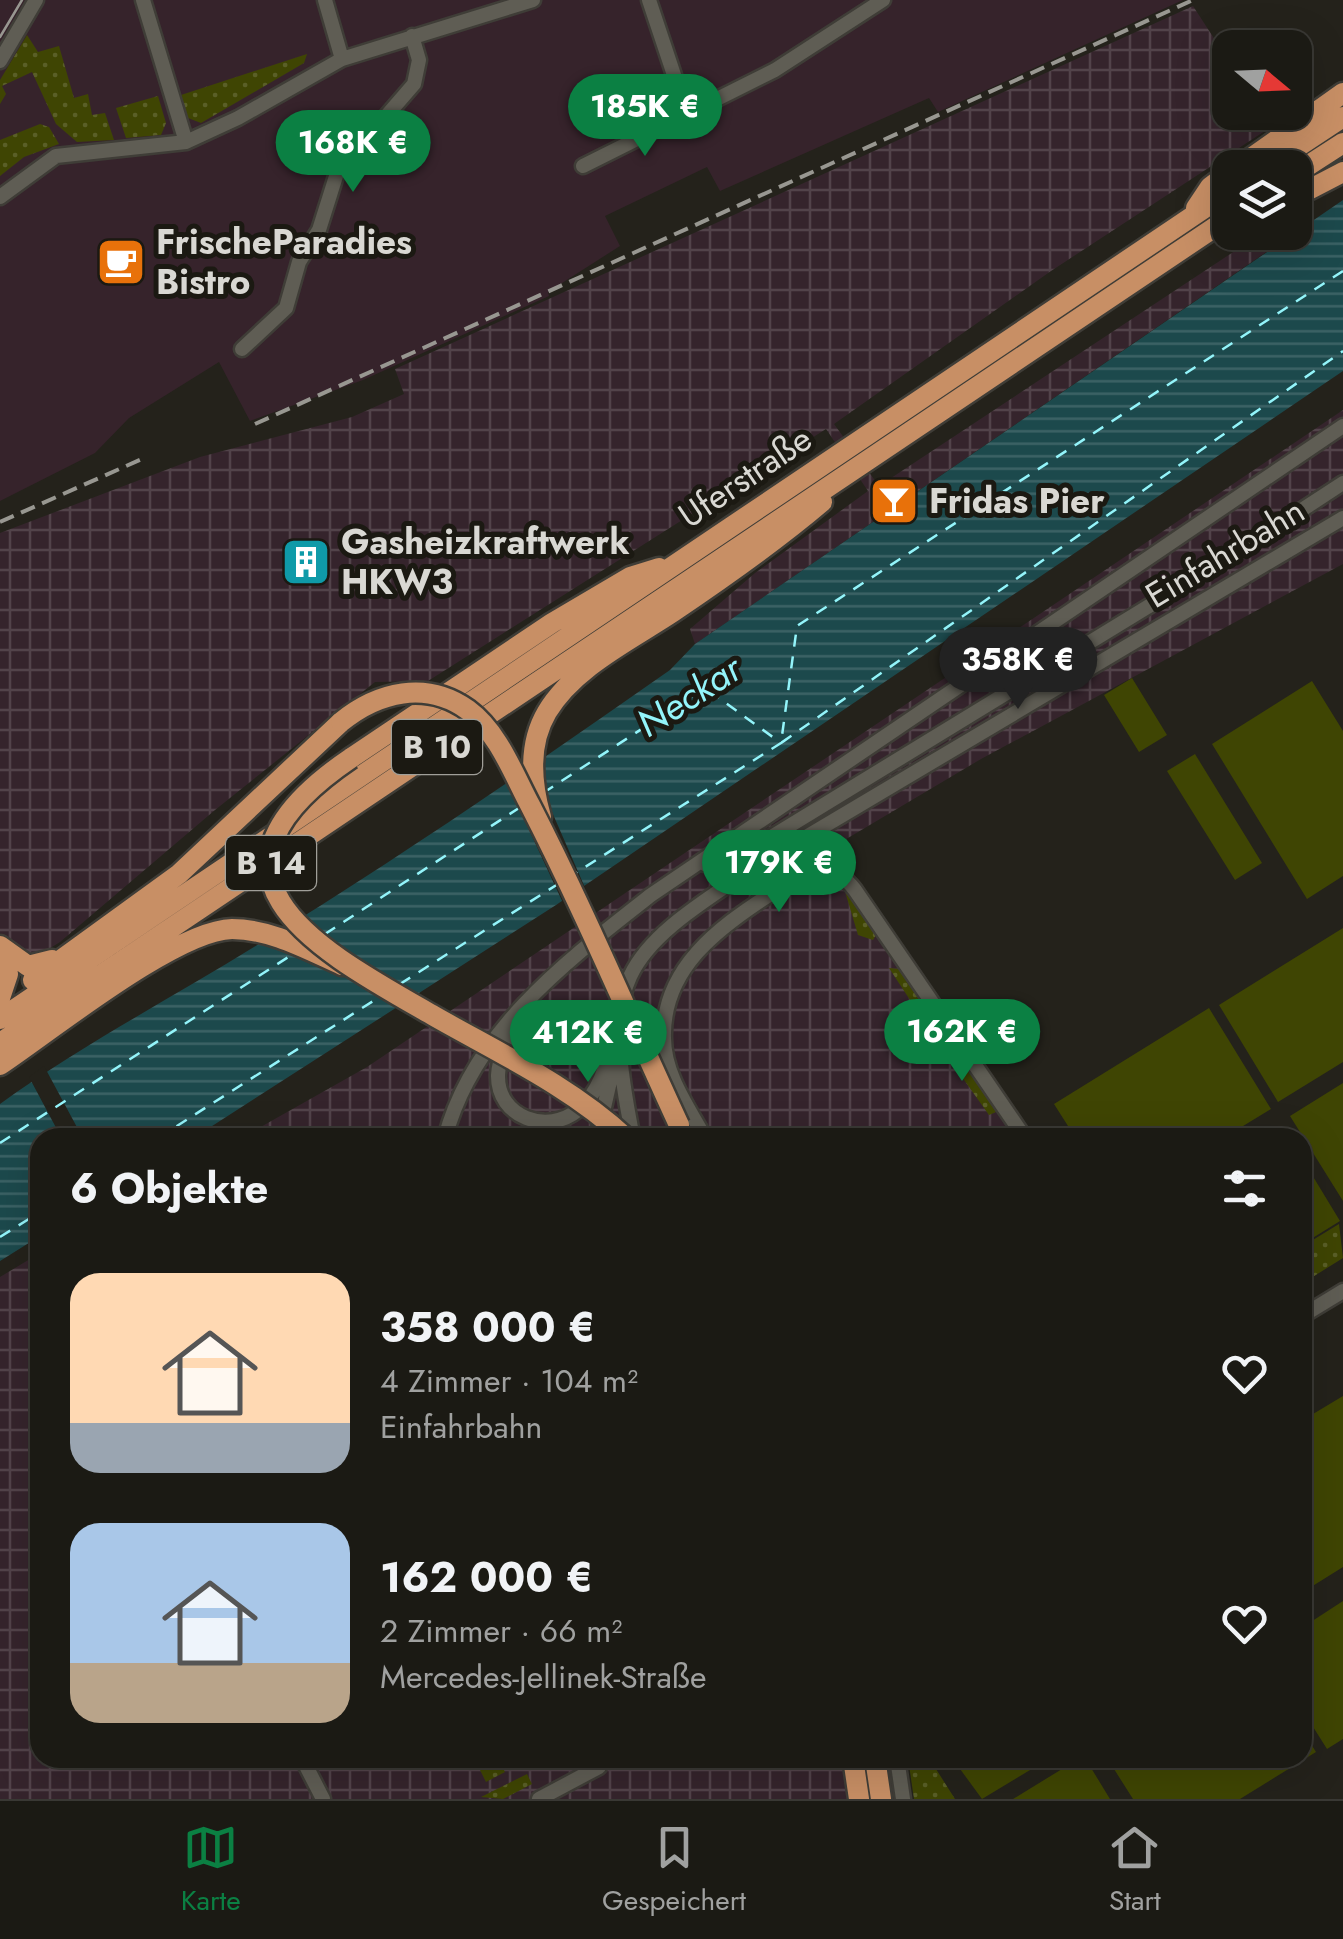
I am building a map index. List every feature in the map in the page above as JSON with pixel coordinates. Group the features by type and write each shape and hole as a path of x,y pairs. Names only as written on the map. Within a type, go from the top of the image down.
{"highway":[{"path":"1263,150 1343,94"},
{"path":"1293,150 1343,116"},
{"path":"1312,163 1343,142"},
{"path":"1312,188 1343,172"},
{"name":"B 10","path":"1190,218 1212,186"},
{"name":"Uferstraße","path":"0,1019 1212,203"},
{"name":"Uferstraße","path":"0,1043 1212,229"},
{"path":"549,842 534,790 534,749 539,728 557,698 590,668 742,566 876,453"},
{"name":"B 14","path":"350,968 291,920 278,897 271,856 275,837 290,807 351,758 583,604 630,576 676,564"},
{"path":"0,1000 81,948 180,874 341,722 368,702 396,693 423,692 460,705 493,738 549,842 679,1128"},
{"name":"B 14","path":"0,1065 192,938 231,929 272,936 350,968 570,1094 616,1128"},
{"path":"0,947 22,964 36,966 81,948"},
{"path":"0,947 8,974 0,1000"},
{"path":"854,1768 859,1799"},
{"path":"876,1768 881,1799"}],"street":[{"path":"0,61 36,0"},
{"path":"143,0 186,142"},
{"path":"324,0 342,60"},
{"path":"0,197 56,156 186,142 342,60 533,0"},
{"path":"649,0 687,114"},
{"path":"583,166 775,70 883,0"},
{"path":"242,349 286,308 300,262 319,230 343,164 414,84 420,60 412,36"},
{"name":"Einfahrbahn","path":"449,1128 467,1080 528,1001 576,954 686,871 1343,426"},
{"name":"Einfahrbahn","path":"686,871 763,842 1343,483"},
{"name":"Einfahrbahn","path":"528,1001 502,1057 498,1082 512,1108 537,1122 566,1118 588,1100 605,1068 623,990 641,957 663,932 710,896 1343,518"},
{"path":"700,1128 665,1054 664,1024 679,979 718,930 801,875 821,868 842,875 856,890 1018,1128"},
{"name":"Einfahrbahn","path":"600,1128 611,1084 617,1020"},
{"name":"Einfahrbahn","path":"616,1039 628,1128"},
{"path":"1312,1310 1343,1291"},
{"path":"307,1768 323,1799"},
{"path":"539,1799 599,1768"},
{"path":"898,1768 903,1799"}],"shaded area":[{"path":"0,0 1183,0 938,112 929,98 720,191 707,167 605,216 620,246 548,292 549,296 363,380 250,421 219,362 129,418 95,453 0,501"},
{"path":"1193,6 1212,35 1212,130 1266,130 1236,150 1212,150 1212,166 1051,271 834,424 879,486 1236,250 1269,250 695,644 690,629 755,573 868,491 826,429 428,681 375,682 215,810 60,942 44,952 25,955 0,933 0,533 200,457 352,417 404,394 395,369"},
{"path":"1343,410 1343,564 981,759 821,854 1012,1128 259,1128 367,1067"},
{"path":"30,1259 30,1768 890,1768 895,1799 0,1799 0,1277"}],"green space":[{"path":"27,35 38,52 59,46 74,98 88,94 92,115 105,113 114,140 77,142 56,124 32,72 2,86 6,94 0,104 0,80"},
{"path":"307,54 304,63 201,123 188,118 181,95"},
{"path":"158,96 166,123 161,135 126,138 116,108"},
{"path":"40,124 49,127 59,144 24,157 0,176 0,140"},
{"path":"1132,678 1167,735 1139,752 1104,695"},
{"path":"1312,681 1343,731 1343,876 1307,899 1212,744"},
{"path":"1195,754 1262,863 1235,880 1167,771"},
{"path":"844,888 876,935 873,940 858,935"},
{"path":"1343,928 1343,1062 1278,1102 1219,1005"},
{"path":"889,968 899,969 948,1040 941,1047"},
{"path":"1209,1008 1271,1109 1240,1128 1069,1128 1054,1104"},
{"path":"953,1048 996,1112 989,1115 947,1056"},
{"path":"1343,1083 1343,1201 1312,1151 1312,1128 1297,1128 1290,1116"},
{"path":"1312,1175 1340,1221 1312,1238"},
{"path":"1339,1224 1343,1258 1312,1277 1312,1240"},
{"path":"1343,1396 1343,1567 1312,1586 1312,1415"},
{"path":"1343,1601 1343,1739 1327,1749 1312,1725 1312,1621"},
{"path":"479,1768 503,1768 505,1772 486,1782"},
{"path":"909,1768 935,1768 955,1799 914,1799"},
{"path":"959,1768 1033,1768 982,1799"},
{"path":"1064,1768 1091,1768 1110,1799 1013,1799"},
{"path":"1113,1768 1290,1768 1240,1799 1133,1799"},
{"path":"527,1774 532,1784 503,1799 481,1797"}],"water":[{"name":"Neckar","path":"1343,200 1343,371 556,905 209,1128 30,1128 30,1242 0,1261 0,1104 467,810 670,670 695,644 1270,250 1312,250 1312,221"}],"pier":[{"path":"545,751 544,779 552,812 586,890 564,905 505,778"},
{"path":"44,1066 77,1128 56,1128 29,1077"}],"ferry route":[{"path":"1343,271 797,626 781,743 1343,351"},
{"path":"543,793 705,688 781,743 574,874"},
{"path":"325,934 519,808"},
{"path":"400,984 558,884"},
{"path":"0,1143 293,954"},
{"path":"174,1128 381,996"},
{"path":"0,1237 30,1218"}],"tram line":[{"path":"0,37 22,0"}],"railway":[{"path":"255,424 1193,0"},
{"path":"0,522 142,459"}],"place":[{"name":"FrischeParadies Bistro","path":"121,262"},
{"name":"Fridas Pier","path":"894,501"},
{"name":"Gasheizkraftwerk HKW3","path":"306,562"}]}
